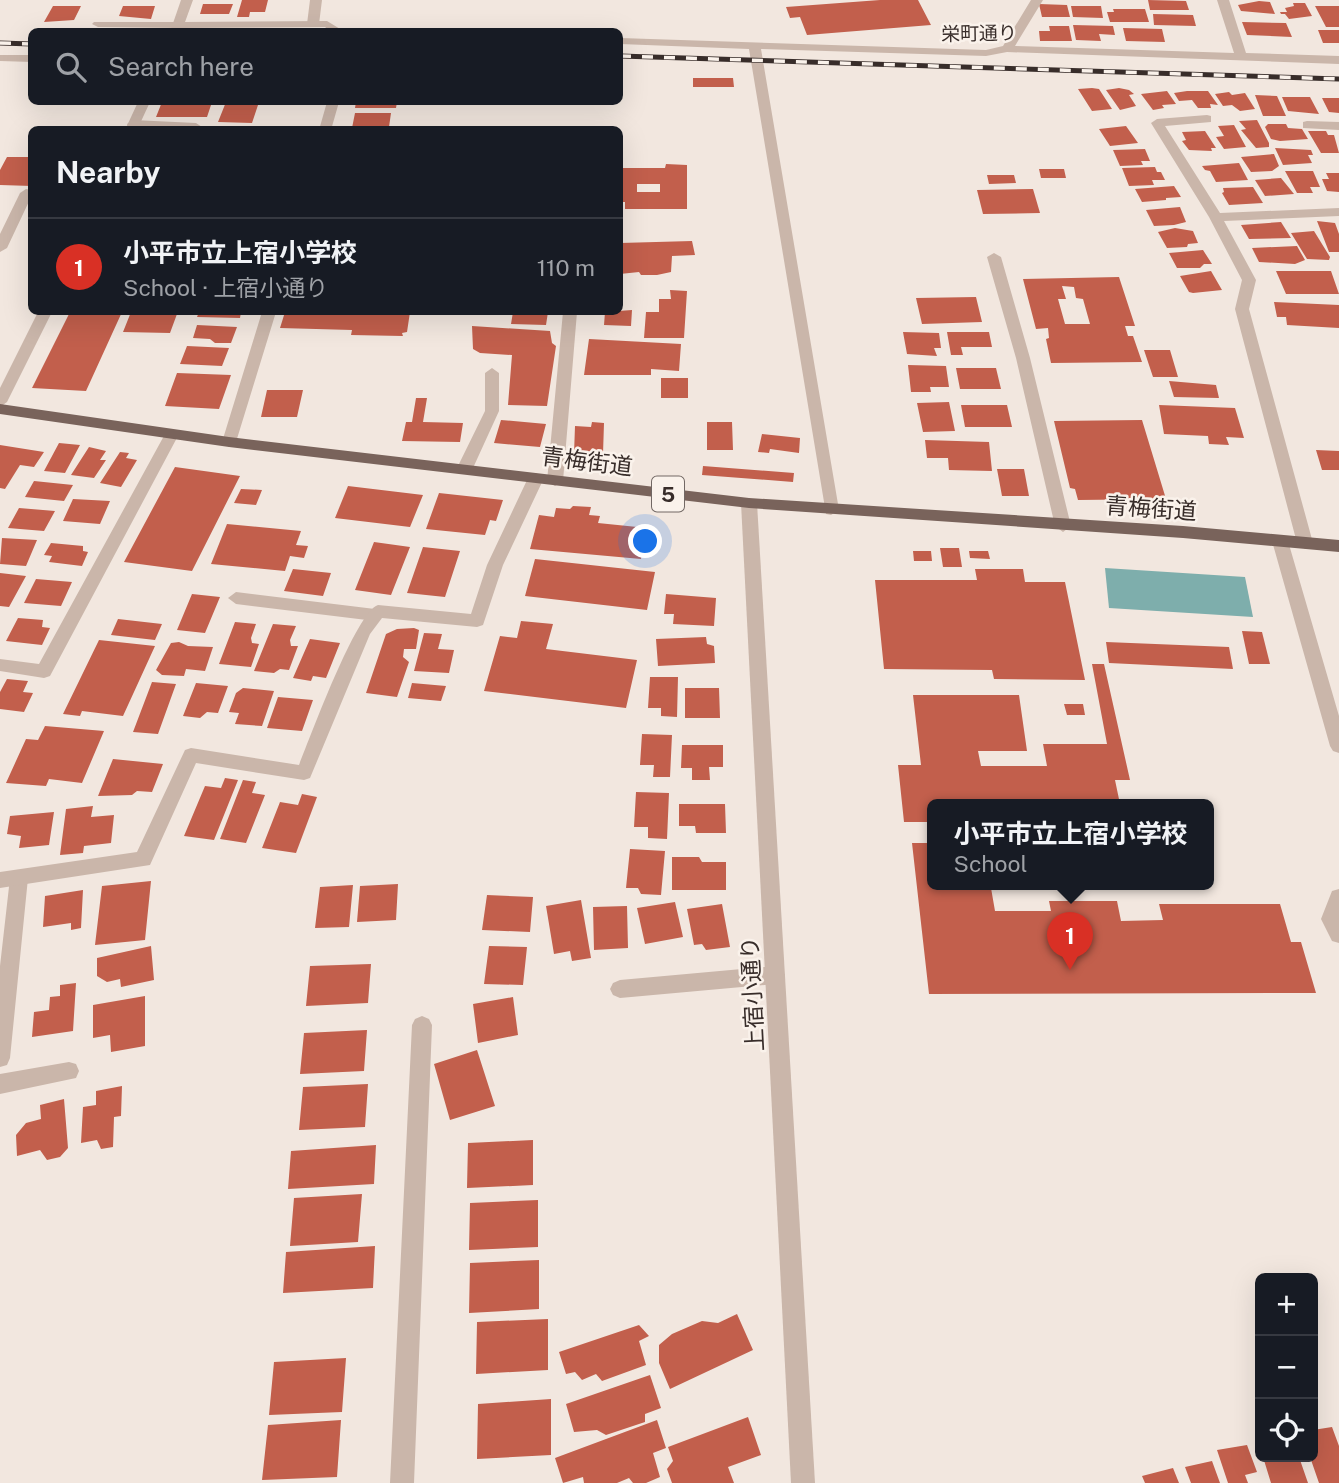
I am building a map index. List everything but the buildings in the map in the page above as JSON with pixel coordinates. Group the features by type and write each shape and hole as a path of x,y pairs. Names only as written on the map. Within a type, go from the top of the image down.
{"main road":[{"name":"青梅街道","path":"0,410 172,435 748,503 1339,546"}],"street":[{"path":"178,28 187,0"},
{"path":"313,24 316,0"},
{"path":"1007,49 1037,0"},
{"path":"1223,0 1241,57"},
{"path":"98,24 178,28 327,24 334,28"},
{"name":"栄町通り","path":"623,41 986,53 1007,49 1339,60"},
{"path":"754,44 831,510"},
{"path":"0,58 28,59"},
{"path":"132,126 143,105"},
{"path":"326,126 332,105"},
{"path":"1206,119 1157,123 1216,217 1249,280 1242,309 1305,543"},
{"path":"1307,125 1339,125"},
{"path":"0,248 26,193"},
{"path":"1216,217 1339,212"},
{"path":"994,257 1023,358 1063,526"},
{"path":"0,402 44,315"},
{"path":"229,442 268,315"},
{"path":"555,481 570,315"},
{"path":"465,468 492,411 492,373"},
{"path":"0,665 44,671 172,435"},
{"path":"0,1058 9,879 143,859 191,755 304,773 363,632 378,611 477,621 495,565 536,478"},
{"name":"上宿小通り","path":"748,503 803,1483"},
{"path":"1280,541 1339,746"},
{"path":"236,597 375,615"},
{"path":"1339,898 1331,919 1339,935"},
{"path":"620,989 775,975"},
{"path":"402,1483 422,1025"},
{"path":"0,1084 69,1071"}],"water":[{"path":"1105,568 1245,577 1253,617 1109,608"}],"railway":[{"path":"0,43 28,44"},
{"path":"623,56 1339,79"}],"place":[{"name":"小平市立上宿小学校","path":"1070,970"}]}
